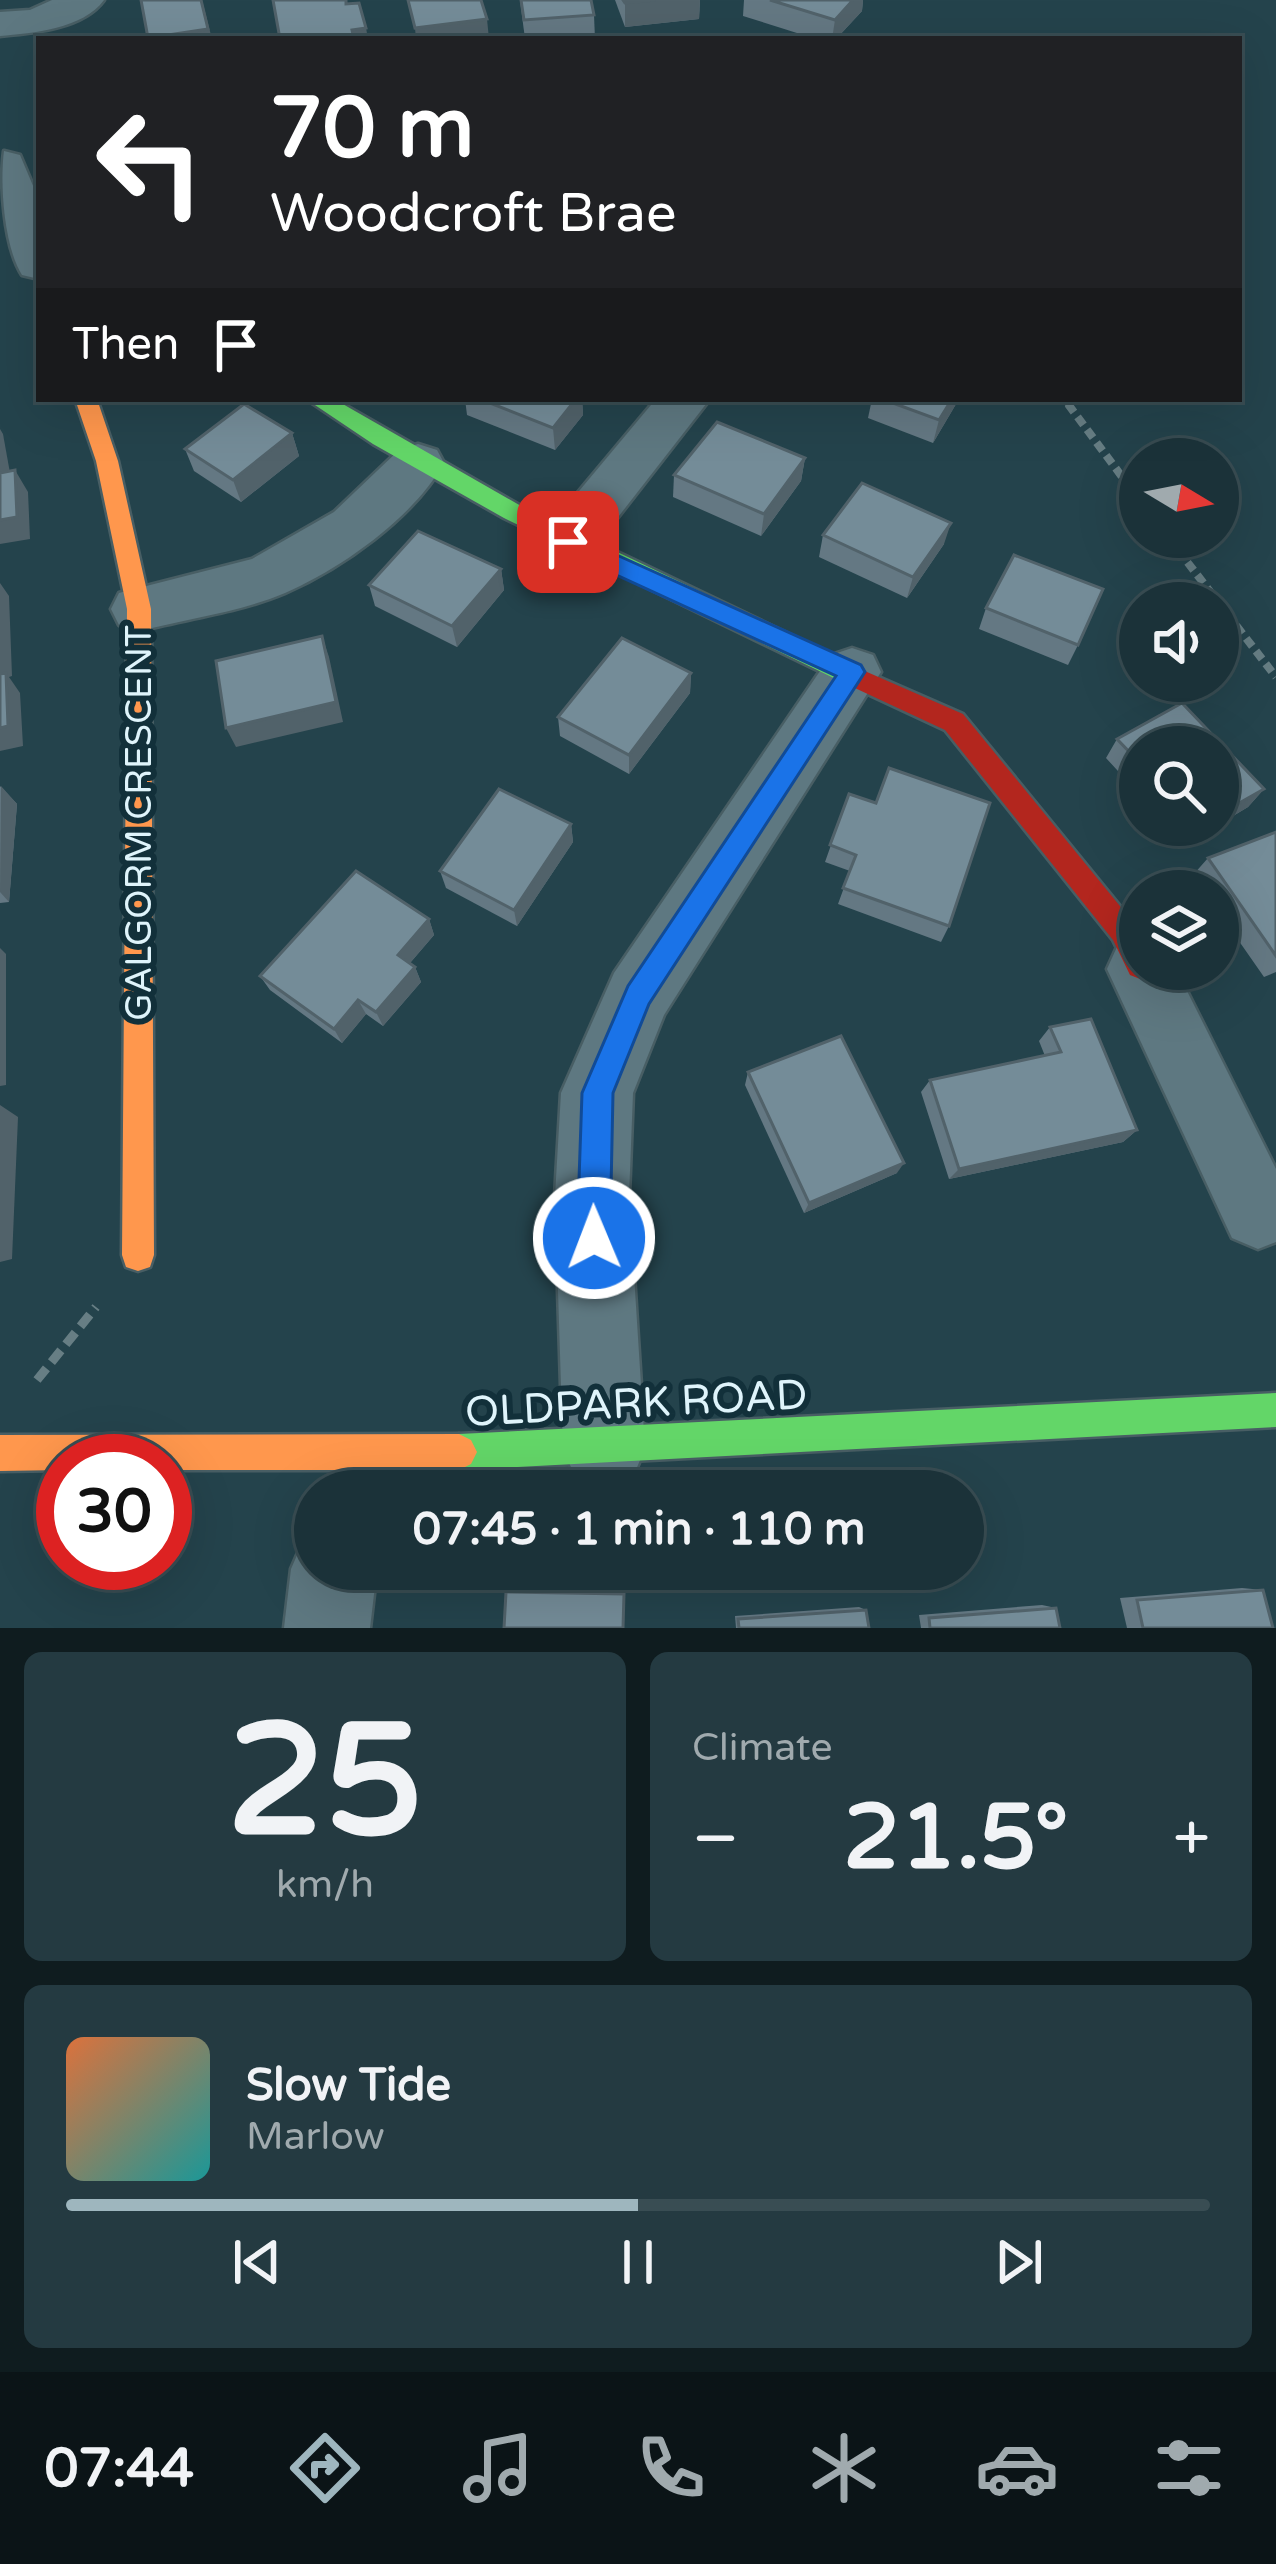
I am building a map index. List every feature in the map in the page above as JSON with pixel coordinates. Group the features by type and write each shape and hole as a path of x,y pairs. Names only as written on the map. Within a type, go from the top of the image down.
{"street":[{"path":"30,28 84,0"},
{"path":"4,164 36,255"},
{"name":"GALGORM CRESCENT","path":"87,402 107,460 139,608 138,1255"},
{"path":"322,402 418,463 568,542 954,722 1119,926"},
{"path":"568,542 683,402"},
{"path":"139,608 266,577 353,526 418,463"},
{"path":"604,1448 592,1196 597,1093 638,996 852,672"},
{"path":"1152,990 1258,1212"},
{"name":"OLDPARK ROAD","path":"373,1470 604,1448 1276,1410"},
{"name":"OLDPARK ROAD","path":"0,1453 294,1470"},
{"path":"327,1628 332,1590"}],"path":[{"path":"1066,402 1119,473"},
{"path":"1184,558 1276,677"},
{"path":"28,1392 138,1255"}],"building":[{"path":"141,0 201,0 208,29 148,36"},
{"path":"273,0 359,3 366,28 352,30 353,36 279,36"},
{"path":"408,0 481,0 487,19 415,28"},
{"path":"521,0 591,0 594,15 524,20"},
{"path":"770,0 853,0 835,20"},
{"path":"488,402 574,402 553,428"},
{"path":"890,402 950,402 939,420"},
{"path":"244,404 292,433 233,480 185,449"},
{"path":"717,422 805,458 764,514 674,475"},
{"path":"15,470 17,517 0,520 0,473"},
{"path":"862,483 951,523 913,577 823,535"},
{"path":"418,531 501,569 452,626 369,585"},
{"path":"1014,555 1103,589 1078,645 986,608"},
{"path":"322,636 336,702 226,728 216,661"},
{"path":"622,638 691,673 629,755 558,717"},
{"path":"6,673 8,726 0,728 0,674"},
{"path":"1182,703 1204,726 1140,726"},
{"path":"1239,763 1264,789 1239,803"},
{"path":"889,768 990,803 949,926 843,888 856,855 830,845 849,794 876,803"},
{"path":"499,789 571,824 514,910 440,871"},
{"path":"1276,832 1276,956 1239,903 1239,870 1216,870 1208,858"},
{"path":"356,871 429,919 398,955 415,967 376,1012 358,1000 334,1029 260,976"},
{"path":"1091,1019 1137,1130 959,1169 930,1080 1061,1052 1050,1027"},
{"path":"841,1036 904,1163 809,1203 748,1072"},
{"path":"1263,1590 1273,1628 1143,1628 1137,1600"},
{"path":"506,1592 624,1594 623,1628 504,1628"},
{"path":"1056,1608 1060,1628 930,1628 929,1618"},
{"path":"866,1610 869,1628 739,1628 738,1619"}],"traffic: fast":[{"path":"322,402 512,512 851,675"},
{"path":"459,1452 1276,1410"}],"traffic: slow":[{"path":"87,402 107,461 139,609 138,1255"},
{"path":"0,1453 459,1452"}],"traffic: jam":[{"path":"851,675 954,722 1119,926"}],"route":[{"path":"568,542 852,672 638,996 597,1093 594,1238"}]}
